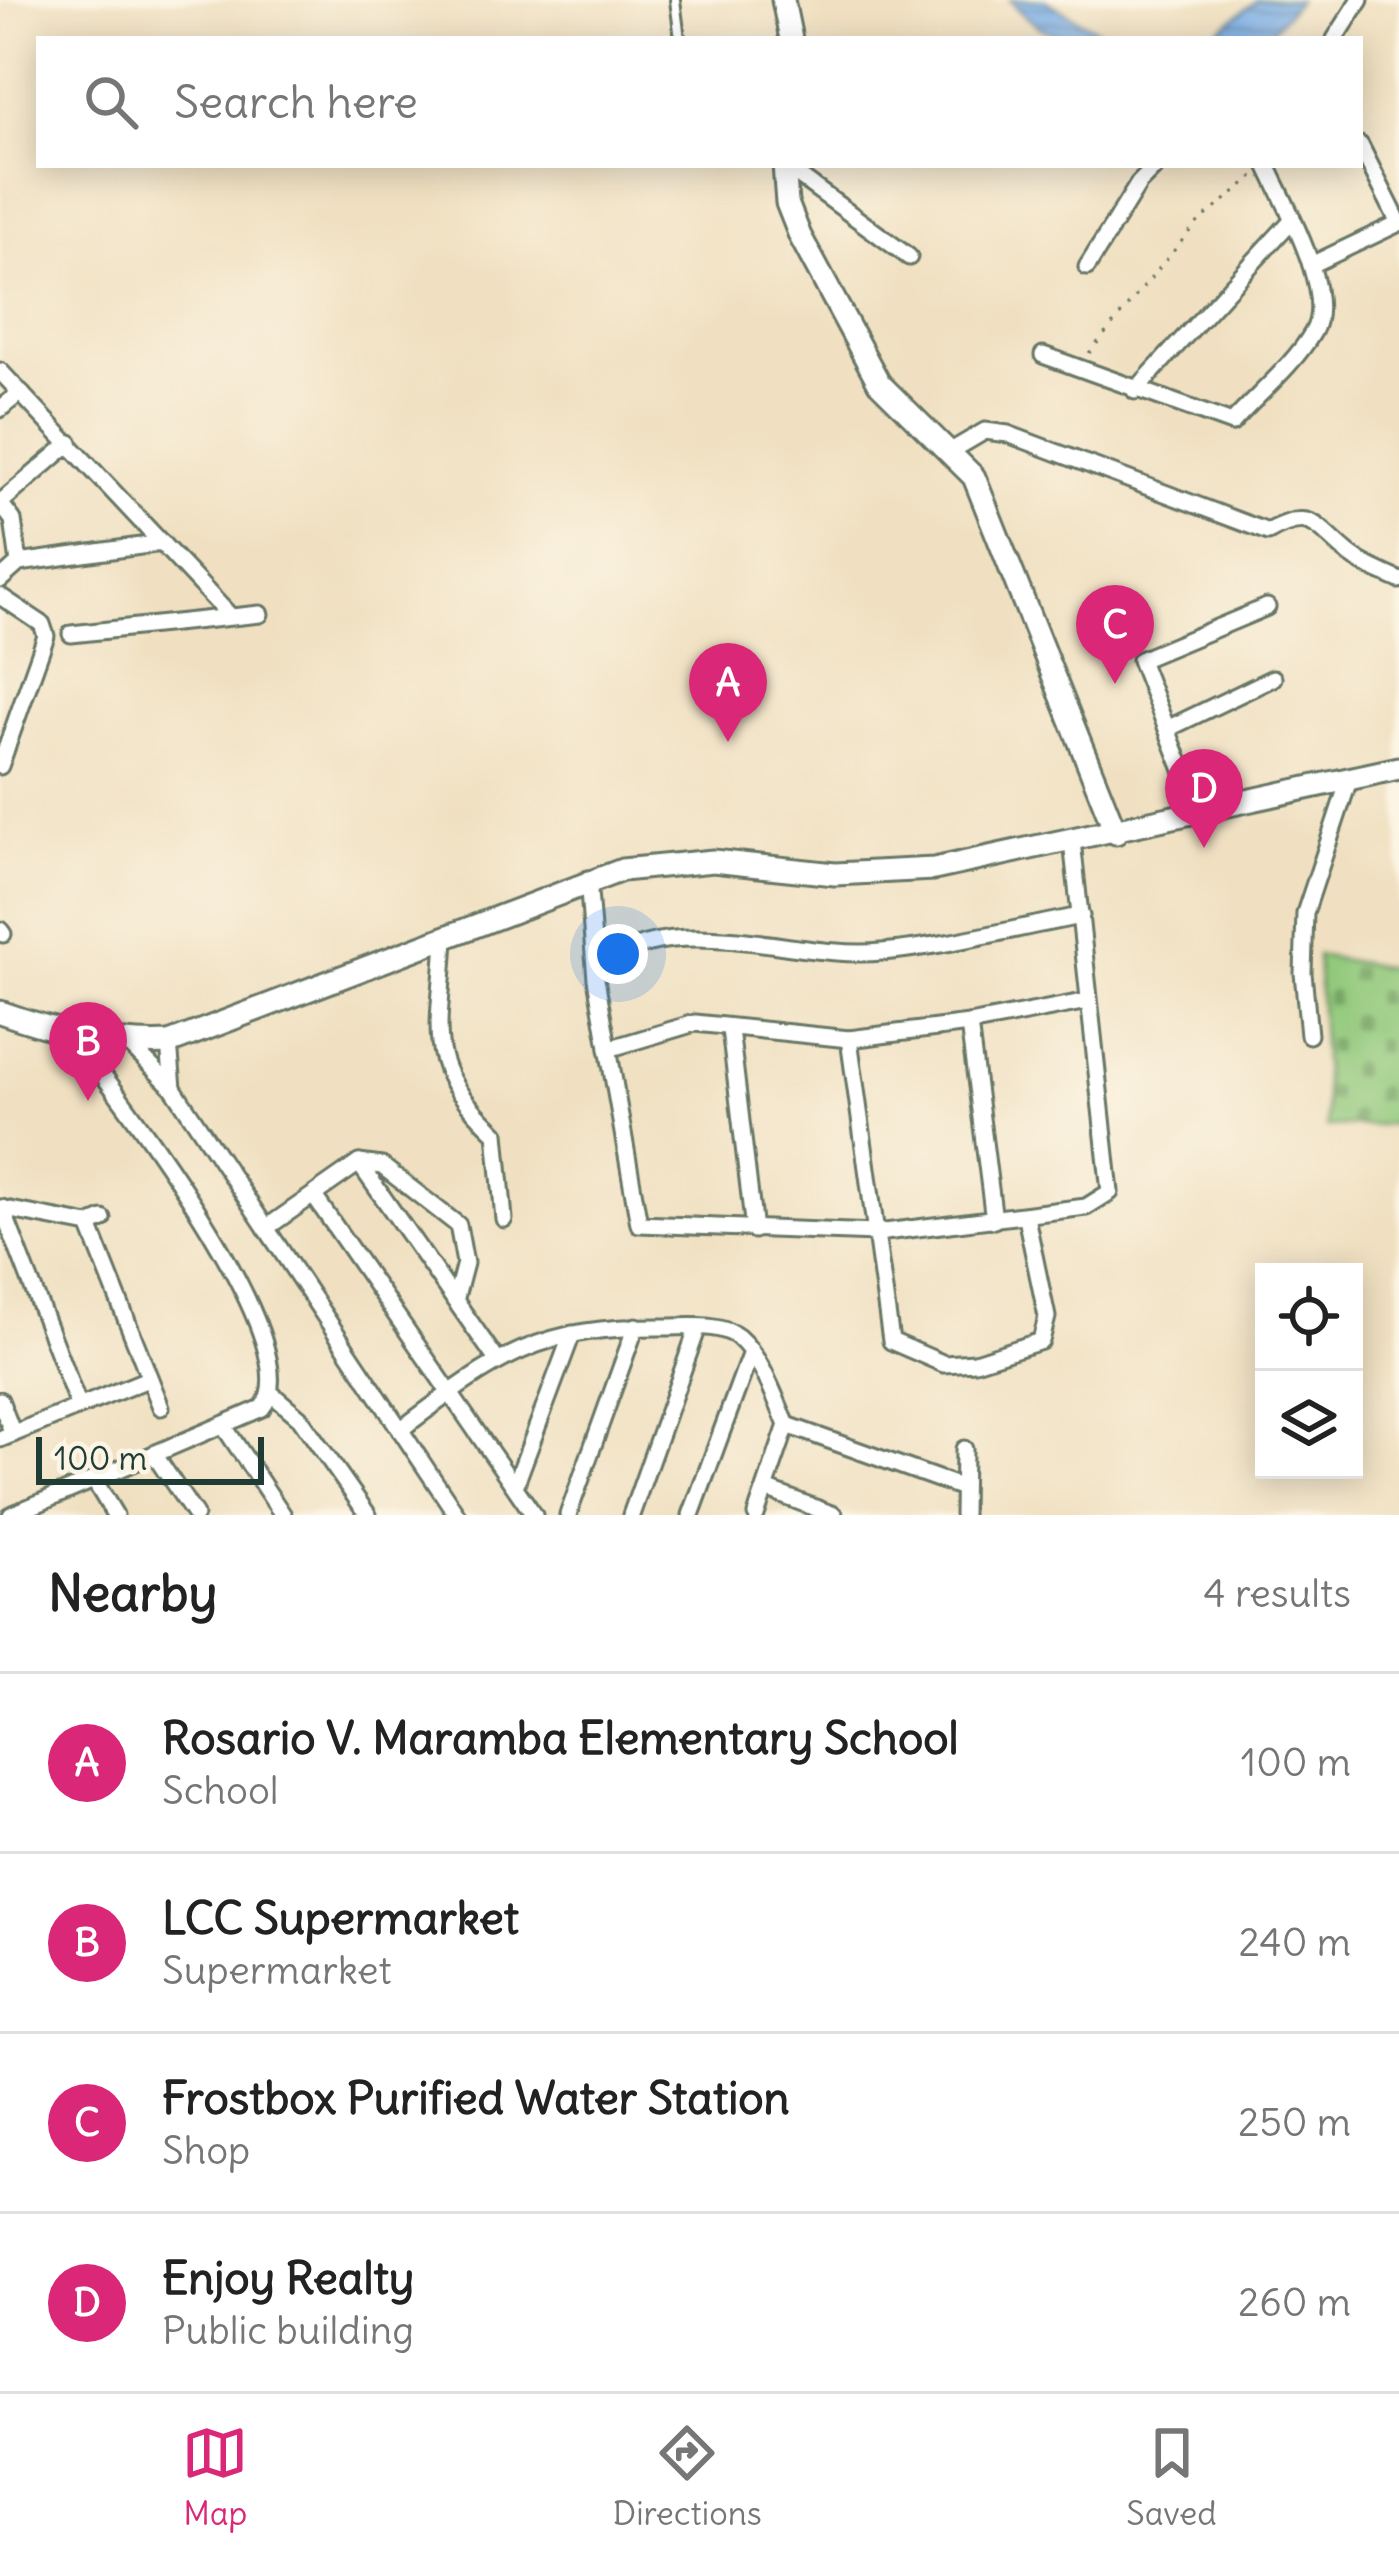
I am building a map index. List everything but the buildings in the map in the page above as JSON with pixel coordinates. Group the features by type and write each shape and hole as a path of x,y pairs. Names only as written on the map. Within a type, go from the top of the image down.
{"main road":[{"path":"783,0 790,36"},
{"path":"784,168 787,203 800,236 870,368 911,417 952,451 974,477 1116,833"},
{"path":"0,1012 72,1033 128,1043 169,1043 588,879 638,867 713,861 885,875 1116,833 1399,768"}],"street":[{"path":"1337,36 1360,0"},
{"path":"1311,265 1399,223 1363,151"},
{"path":"788,168 909,257"},
{"path":"1087,267 1139,183 1154,168"},
{"path":"1043,355 1232,423 1315,331 1320,309 1311,265 1268,168"},
{"path":"1135,391 1292,221"},
{"path":"0,371 229,615"},
{"path":"0,409 21,392"},
{"path":"952,451 985,431 1008,434 1268,532 1296,518 1315,522 1351,556 1399,580"},
{"path":"70,443 0,503 13,520 9,571 162,543"},
{"path":"0,596 42,624 46,636 0,766"},
{"path":"1198,811 1139,661 1267,607"},
{"path":"71,634 260,614"},
{"path":"1167,729 1273,678"},
{"path":"1309,1035 1305,913 1349,780"},
{"path":"588,879 596,969 632,1210 639,1224 877,1233 1086,1207 1110,1192 1072,841"},
{"path":"596,969 618,954 679,939 878,953 1081,916"},
{"path":"445,937 436,1039 447,1078 469,1111 496,1133 504,1219"},
{"path":"608,1049 694,1023 849,1039 969,1024 1088,1000"},
{"path":"969,1024 994,1220"},
{"path":"730,1029 754,1230"},
{"path":"11,1515 262,1408 273,1395 274,1379 243,1291 187,1191 72,1033"},
{"path":"849,1039 891,1341 944,1364 974,1363 1030,1348 1047,1330 1026,1217"},
{"path":"128,1043 173,1088 457,1515"},
{"path":"169,1043 173,1088"},
{"path":"266,1228 359,1163 382,1166 431,1198 458,1225 465,1263 455,1301"},
{"path":"359,1163 496,1359"},
{"path":"314,1196 534,1515"},
{"path":"79,1407 1,1208 96,1222 161,1406"},
{"path":"400,1430 496,1359 572,1334 636,1326 698,1327 735,1334 752,1352 788,1425 963,1488"},
{"path":"568,1515 636,1326"},
{"path":"631,1515 698,1327"},
{"path":"514,1486 572,1334"},
{"path":"691,1515 752,1352"},
{"path":"0,1400 7,1436 148,1379"},
{"path":"273,1395 300,1418 368,1515"},
{"path":"223,1425 283,1515"},
{"path":"757,1515 788,1425"},
{"path":"964,1449 964,1515"},
{"path":"154,1454 195,1515"},
{"path":"94,1480 115,1515"},
{"path":"766,1490 834,1515"}],"lane":[{"path":"675,0 680,36"}],"path":[{"path":"1077,368 1195,225 1263,168"}],"green space":[{"path":"1317,955 1399,970 1399,1124 1327,1127"}],"water":[{"path":"1010,0 1044,0 1108,36 1066,36 1034,23"},
{"path":"1257,0 1298,0 1267,36 1212,36"}],"place":[{"name":"Frostbox Purified Water Station","path":"1115,684"},
{"name":"Rosario V. Maramba Elementary School","path":"728,742"},
{"name":"Enjoy Realty","path":"1204,848"},
{"name":"LCC Supermarket","path":"88,1101"}]}
